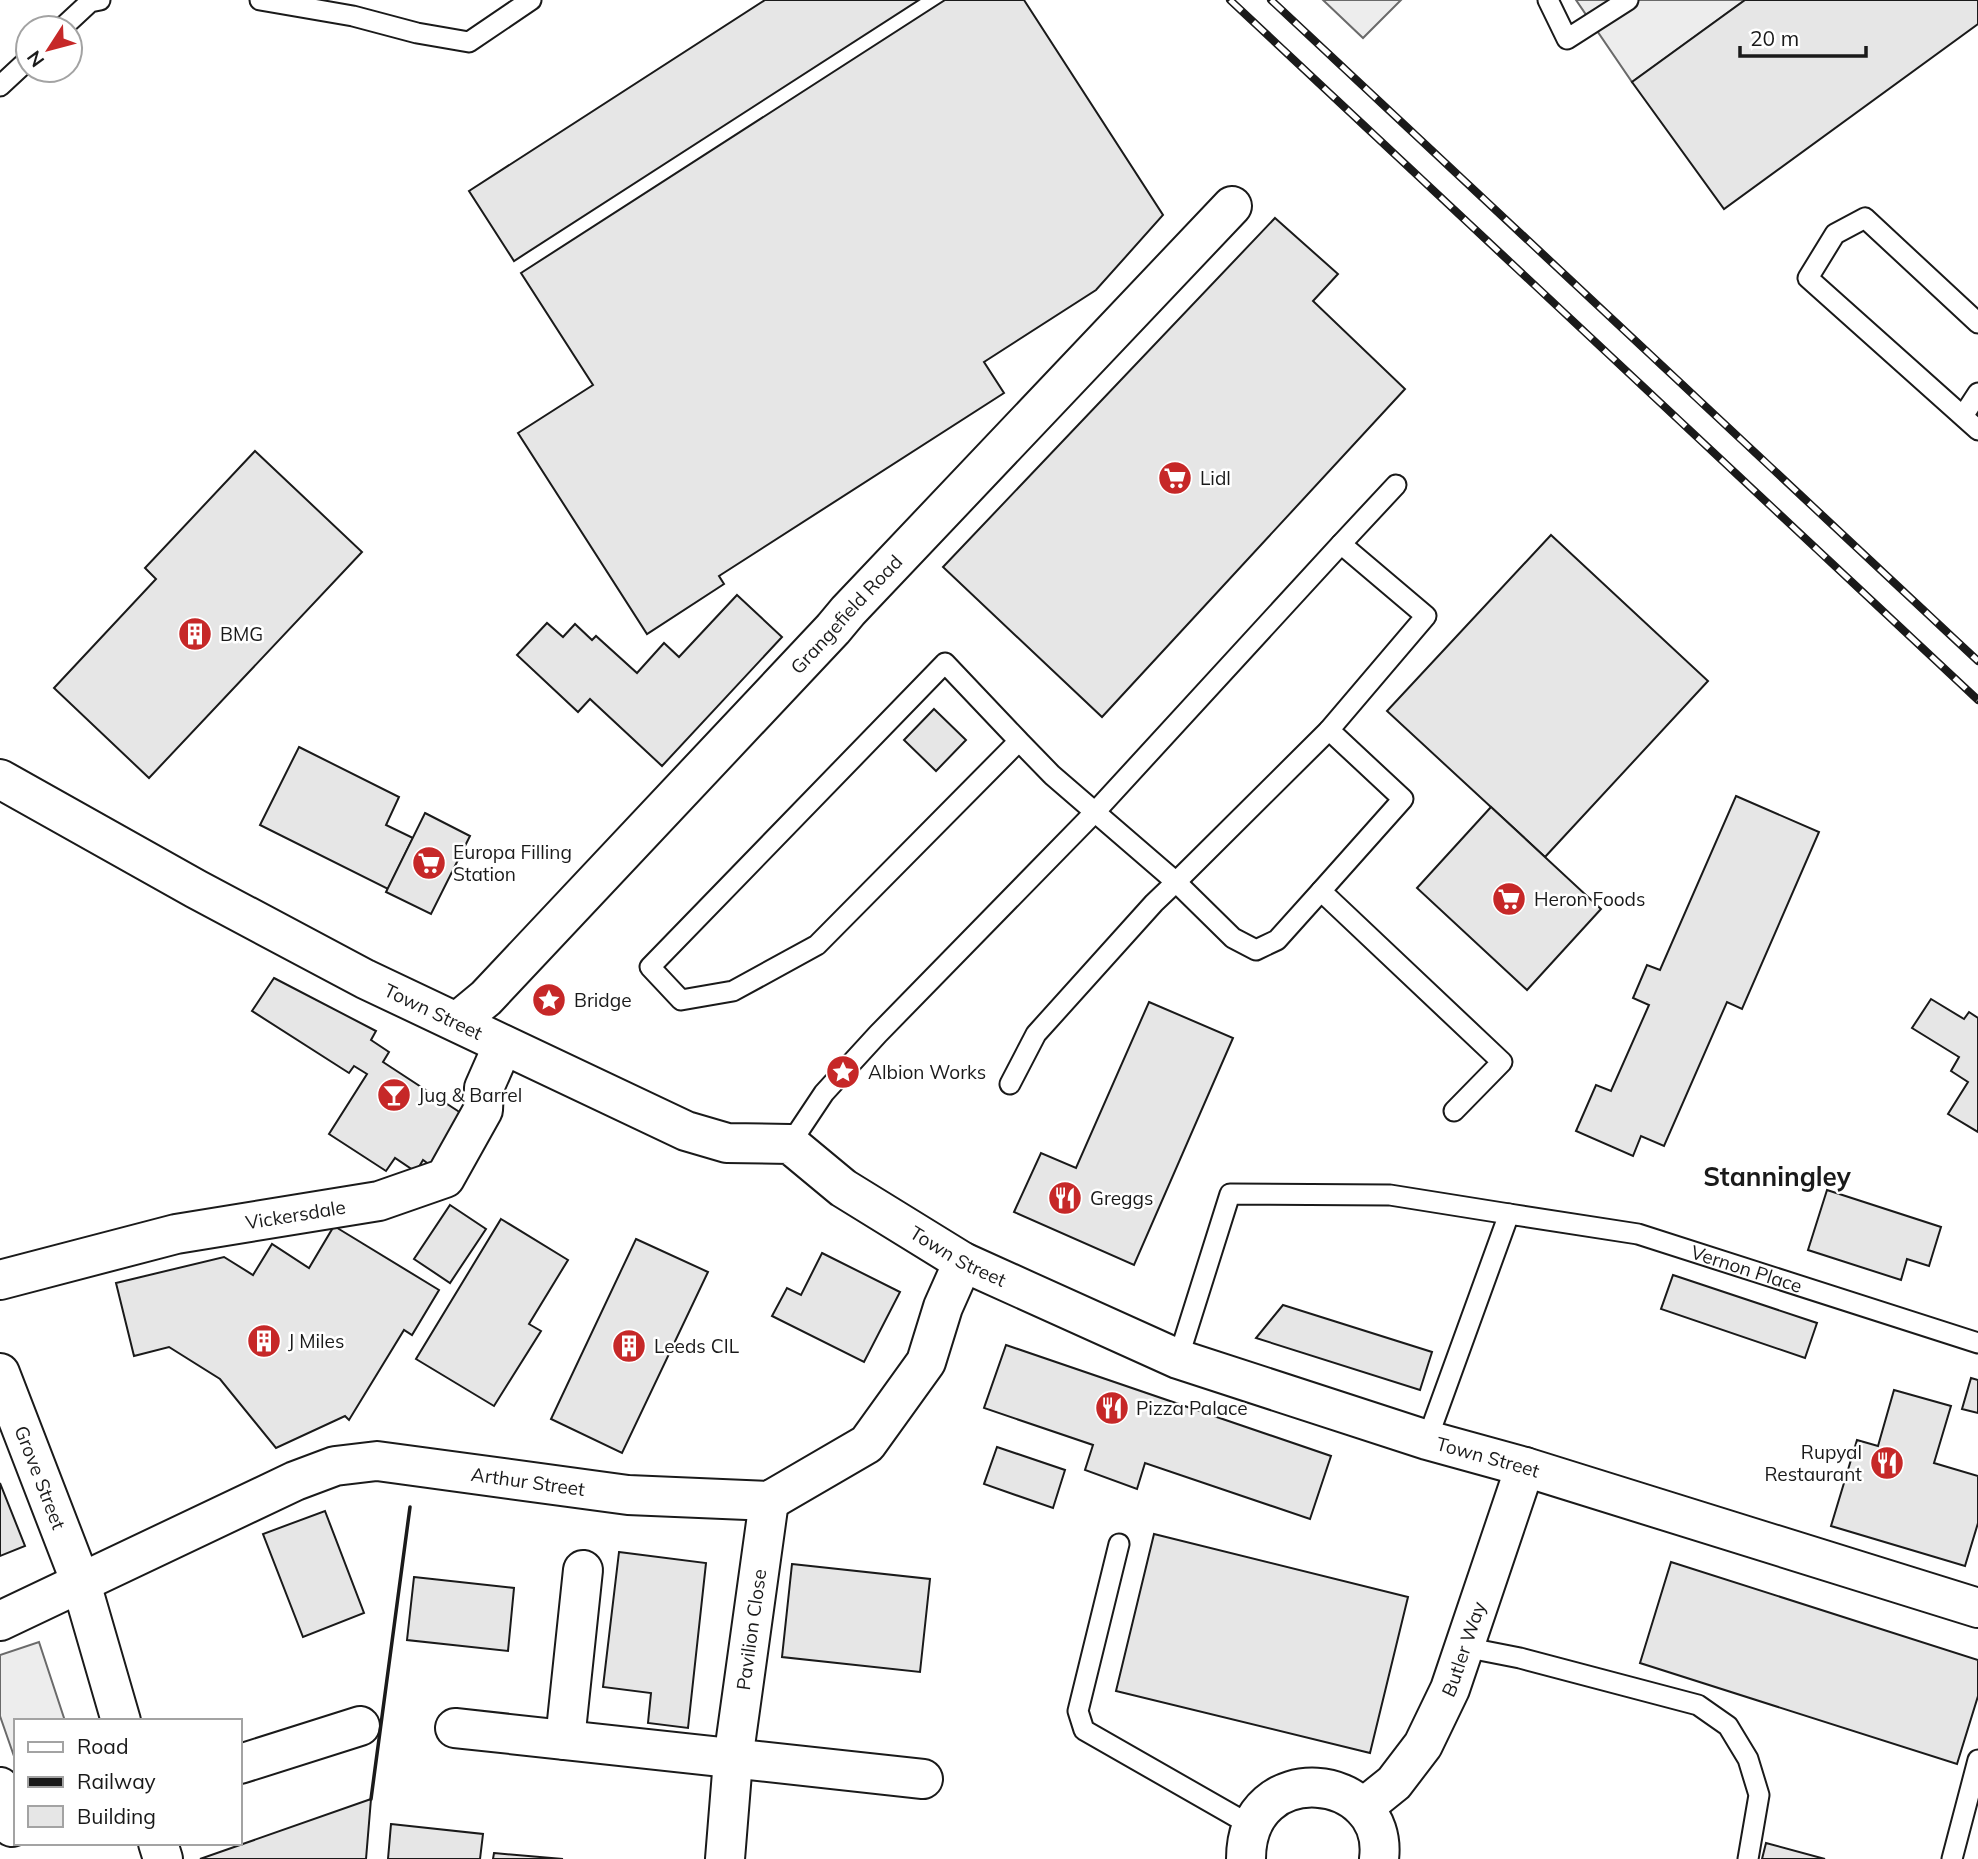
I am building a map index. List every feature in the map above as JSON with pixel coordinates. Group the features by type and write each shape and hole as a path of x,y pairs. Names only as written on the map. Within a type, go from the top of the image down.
{"street":[{"name":"Grangefield Road","path":"457,1022 486,998 1232,206"},
{"name":"Town Street","path":"0,779 196,889 341,966 686,1130 727,1143 790,1144 843,1188 963,1262 1178,1359 1427,1440 1525,1467 1978,1608"},
{"name":"Vickersdale","path":"0,1280 176,1234 379,1201 445,1178 484,1110 484,1088 503,1045"},
{"path":"769,1501 867,1444 926,1362 943,1307 963,1262"},
{"name":"Grove Street","path":"0,1373 81,1583 120,1719"},
{"name":"Arthur Street","path":"0,1621 296,1481 335,1466 377,1461 628,1495 769,1501"},
{"name":"Butler Way","path":"1363,1808 1394,1783 1423,1745 1450,1689 1525,1467"},
{"name":"Pavilion Close","path":"725,1859 733,1760 769,1501"},
{"path":"565,1740 583,1570"},
{"path":"242,1763 360,1727"},
{"path":"455,1728 923,1779"},
{"path":"0,1787 12,1827"},
{"path":"1249,1842 1264,1808 1281,1794 1302,1787 1324,1787 1345,1794 1363,1808 1375,1828 1379,1859"}],"lane":[{"path":"77,14 90,2 100,0"},
{"path":"260,0 353,16 417,33 469,41 531,0"},
{"path":"1548,0 1567,38 1628,0"},
{"path":"0,86 14,73"},
{"path":"1978,323 1865,218 1835,234 1808,278 1978,429"},
{"path":"1963,416 1978,393"},
{"path":"790,1144 824,1094 878,1034 1095,812 1396,485"},
{"path":"1010,1084 1036,1034 1154,903 1329,730 1426,616 1341,544"},
{"path":"1019,741 817,945 733,991 681,1000 650,967 945,663 1052,775 1176,882 1233,938 1256,950 1277,940 1403,799 1329,730"},
{"path":"1321,891 1502,1062 1454,1111"},
{"name":"Vernon Place","path":"1178,1359 1230,1194 1390,1195 1638,1234 1978,1343"},
{"path":"1427,1440 1509,1214"},
{"path":"1119,1544 1078,1711 1084,1730 1249,1842"},
{"path":"1464,1647 1520,1658 1698,1705 1728,1726 1748,1759 1759,1795 1748,1859"},
{"path":"1952,1859 1978,1760"}],"shaded area":[{"path":"1323,0 1401,0 1363,38"},
{"path":"1576,0 1745,0 1632,82"},
{"path":"39,1642 64,1719 14,1719 14,1756 0,1716 0,1655"}],"building":[{"path":"765,0 919,0 514,261 469,191"},
{"path":"945,0 1024,0 1163,215 1096,290 984,362 1004,393 719,576 724,584 647,634 518,433 593,385 521,273"},
{"path":"1745,0 1978,0 1978,24 1724,209 1632,82"},
{"name":"Lidl","path":"1275,218 1338,274 1313,301 1405,389 1102,717 943,567"},
{"name":"BMG","path":"255,451 362,552 149,778 54,688 156,579 145,568"},
{"path":"1551,535 1708,681 1545,857 1387,711"},
{"path":"737,595 782,637 662,766 590,699 578,712 517,655 547,623 563,637 575,624 592,640 596,636 637,673 664,643 679,657"},
{"path":"934,709 966,740 936,771 904,740"},
{"path":"299,747 399,797 386,825 413,838 388,889 260,825"},
{"path":"1736,796 1819,832 1742,1009 1727,1002 1664,1146 1641,1136 1633,1156 1576,1131 1596,1085 1611,1091 1649,1005 1633,998 1647,965 1660,970"},
{"name":"Heron Foods","path":"1491,807 1601,909 1527,990 1417,888"},
{"path":"425,813 470,836 431,914 386,892"},
{"name":"Jug & Barrel","path":"274,978 376,1031 371,1040 389,1052 383,1062 467,1117 434,1168 423,1160 416,1172 395,1158 386,1171 329,1134 367,1074 354,1066 349,1073 252,1011"},
{"path":"1931,999 1964,1019 1969,1012 1978,1018 1978,1132 1948,1114 1968,1082 1951,1071 1959,1057 1912,1028"},
{"path":"1149,1002 1233,1038 1134,1265 1014,1212 1041,1153 1076,1168"},
{"path":"1827,1190 1941,1227 1929,1266 1907,1259 1901,1280 1808,1250"},
{"path":"450,1205 486,1229 450,1283 414,1259"},
{"path":"501,1219 568,1260 529,1324 541,1331 494,1406 416,1359"},
{"name":"J Miles","path":"334,1226 439,1290 412,1335 404,1330 349,1420 345,1416 276,1448 220,1379 169,1347 134,1356 116,1283 224,1257 253,1275 272,1244 309,1268"},
{"name":"Leeds CIL","path":"636,1239 708,1272 622,1453 551,1419"},
{"path":"822,1253 900,1292 864,1362 772,1316 787,1288 801,1295"},
{"path":"1673,1275 1817,1323 1805,1358 1661,1309"},
{"path":"1283,1305 1432,1352 1420,1390 1256,1338"},
{"path":"1006,1345 1331,1456 1310,1519 1145,1463 1137,1489 1085,1470 1093,1445 984,1408"},
{"path":"1971,1378 1978,1380 1978,1413 1962,1409"},
{"path":"1894,1390 1951,1406 1934,1463 1978,1476 1978,1523 1965,1566 1831,1526 1857,1440 1878,1446"},
{"path":"997,1447 1065,1470 1053,1508 984,1484"},
{"path":"0,1483 25,1546 0,1556"},
{"path":"325,1511 364,1613 303,1637 263,1534"},
{"path":"1154,1534 1408,1597 1370,1753 1116,1691"},
{"path":"619,1552 706,1563 688,1728 648,1723 651,1693 603,1687"},
{"path":"1671,1562 1978,1660 1978,1696 1957,1764 1640,1663"},
{"path":"792,1564 930,1579 920,1672 782,1657"},
{"path":"414,1577 514,1588 508,1651 407,1640"},
{"path":"371,1799 366,1859 200,1859"},
{"path":"391,1824 483,1834 480,1859 388,1859"},
{"path":"1766,1843 1825,1859 1762,1859"},
{"path":"494,1853 563,1859 493,1859"}],"railway":[{"path":"1230,0 1978,700"},
{"path":"1271,0 1978,661"}],"wall":[{"path":"371,1799 410,1507"}],"place":[{"name":"Lidl","path":"1175,478"},
{"name":"BMG","path":"195,634"},
{"name":"Europa Filling Station","path":"429,863"},
{"name":"Heron Foods","path":"1509,899"},
{"name":"Bridge","path":"549,1000"},
{"name":"Albion Works","path":"843,1072"},
{"name":"Jug & Barrel","path":"394,1095"},
{"name":"Greggs","path":"1065,1198"},
{"name":"J Miles","path":"264,1341"},
{"name":"Leeds CIL","path":"629,1346"},
{"name":"Pizza Palace","path":"1112,1408"},
{"name":"Rupyal Restaurant","path":"1887,1463"}],"district":[{"name":"Stanningley","path":"1777,1177"}]}
